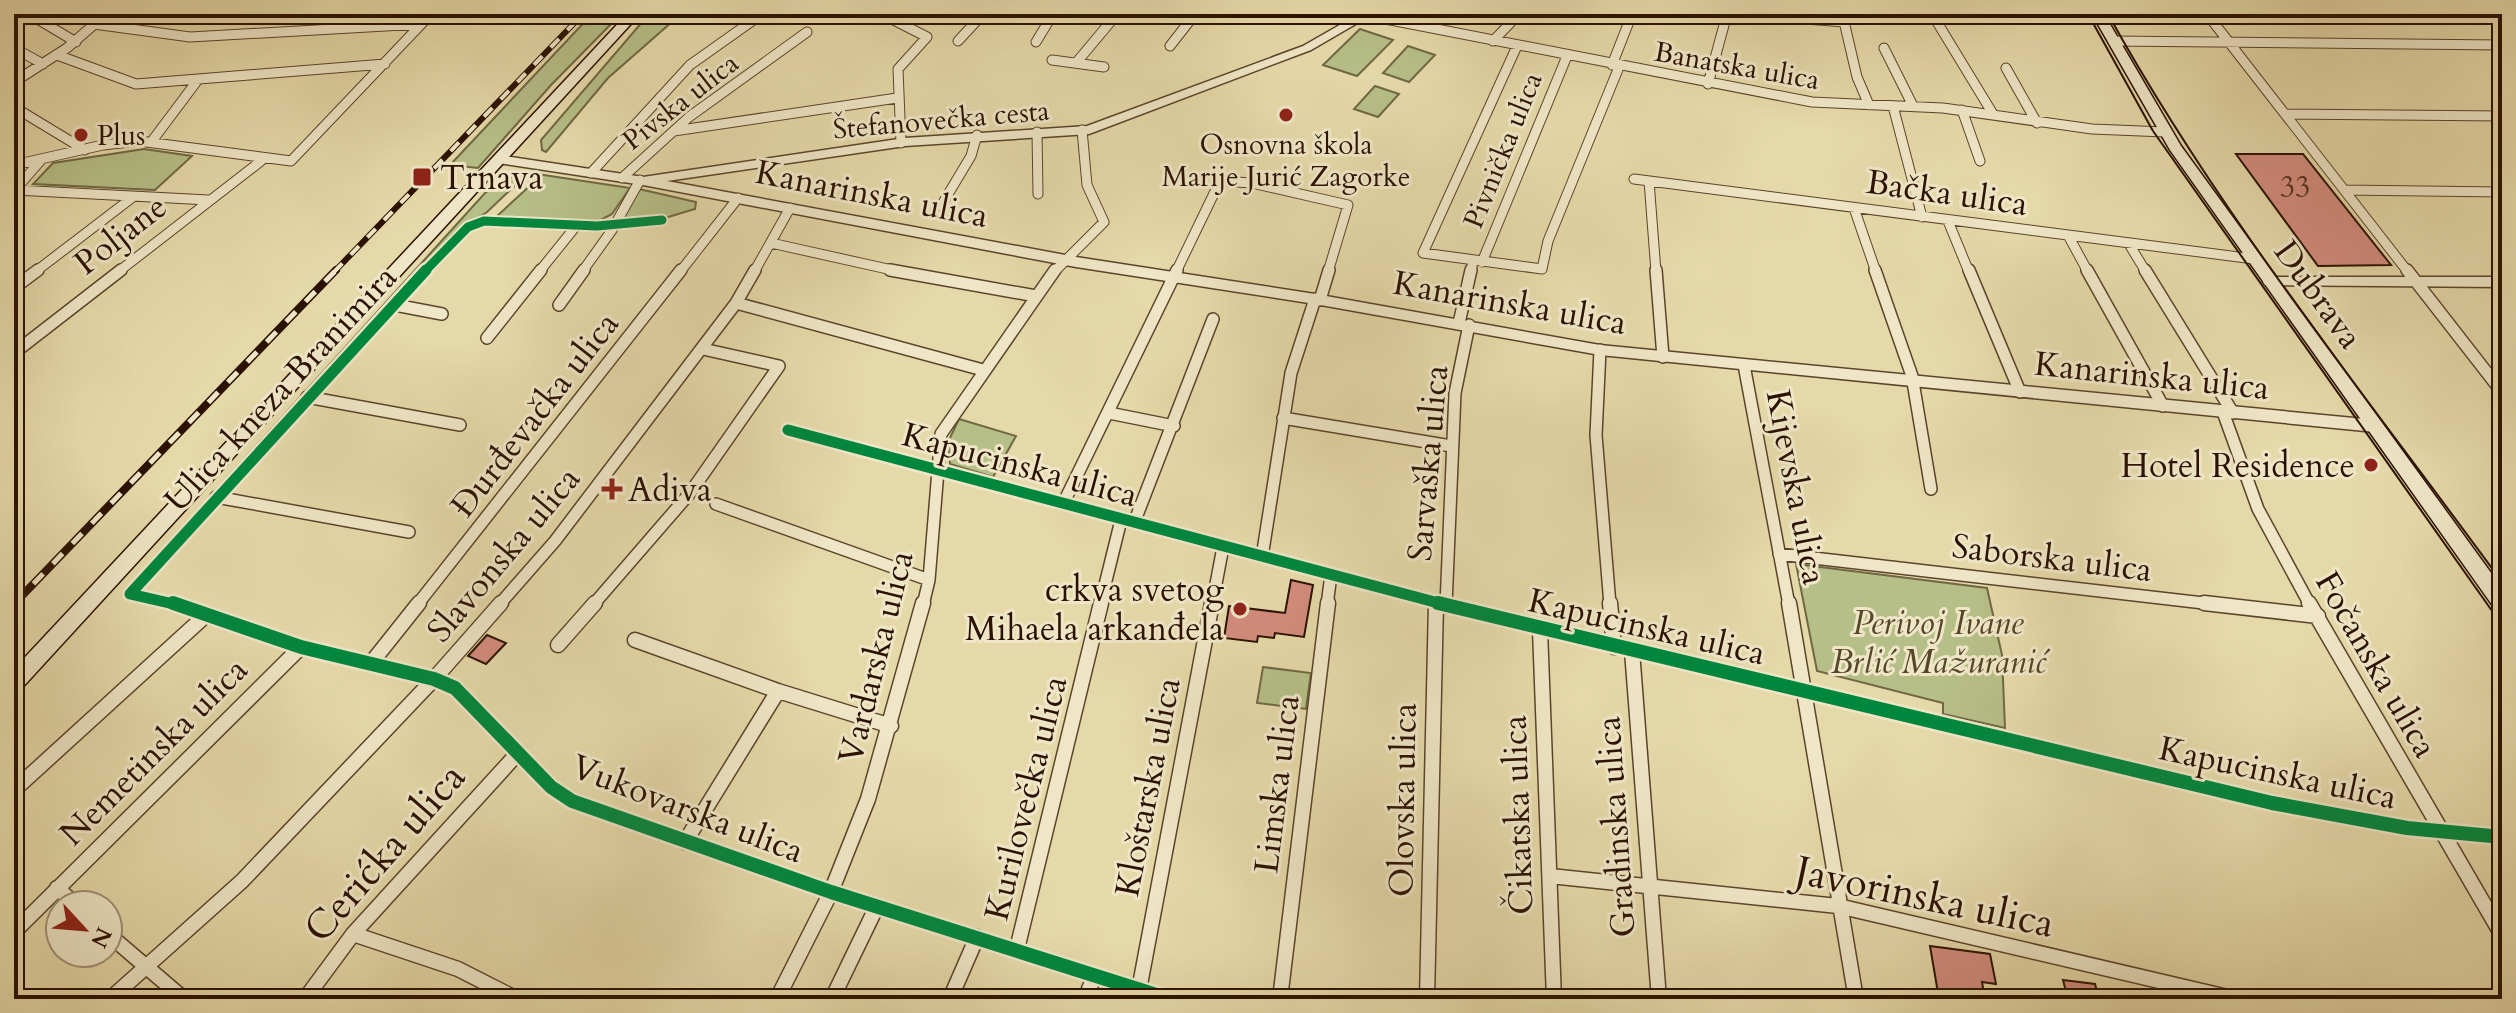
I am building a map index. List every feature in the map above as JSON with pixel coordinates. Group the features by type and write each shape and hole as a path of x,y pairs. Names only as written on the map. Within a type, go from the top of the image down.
{"main road":[{"name":"Ulica kneza Branimira","path":"14,683 634,14"},
{"name":"Dubrava","path":"2098,14 2165,132 2502,603"}],"street":[{"path":"29,14 76,42"},
{"path":"14,82 76,42 106,14"},
{"path":"14,165 85,150 152,141 261,161 291,161 431,14"},
{"path":"728,14 746,23"},
{"path":"591,173 667,83 762,14"},
{"path":"882,14 927,37 898,69 901,143"},
{"path":"958,41 983,14"},
{"path":"1036,42 1053,14"},
{"path":"1076,63 1117,14"},
{"path":"1170,46 1195,14"},
{"path":"1493,41 1519,14"},
{"path":"1517,46 1423,253 1542,269 1548,241 1632,14"},
{"path":"1708,84 1727,14"},
{"path":"1740,14 1844,18 1857,77 1869,105"},
{"path":"1961,14 1945,16 1937,22 1993,114"},
{"path":"2207,14 2502,392"},
{"name":"Štefanovečka cesta","path":"498,159 642,181 901,143 977,135 1082,130 1117,121 1307,48 1366,15"},
{"name":"Banatska ulica","path":"1366,15 1812,102 1962,110 2037,123 2165,132"},
{"path":"94,24 190,37 421,24"},
{"name":"Pivska ulica","path":"622,178 671,131 807,32"},
{"path":"2113,41 2502,45"},
{"path":"14,48 43,64"},
{"path":"1884,48 1913,106"},
{"path":"57,55 129,83 197,81 385,64"},
{"name":"Pivnička ulica","path":"1464,324 1478,261 1567,56"},
{"path":"1052,60 1104,67"},
{"path":"2006,68 2037,123"},
{"path":"152,141 197,81"},
{"path":"671,131 897,98"},
{"path":"1893,106 1922,217"},
{"path":"14,107 85,150"},
{"path":"1962,110 1980,161"},
{"path":"2286,114 2502,116"},
{"name":"Vardarska ulica","path":"777,999 831,892 868,799 891,726 929,580 941,434 1062,260 1104,222 1089,193 1082,130"},
{"path":"1037,132 1038,194"},
{"path":"941,206 971,156 977,135"},
{"path":"14,190 42,159"},
{"name":"Poljane","path":"14,353 261,161"},
{"path":"720,195 716,185 735,168"},
{"name":"Bačka ulica","path":"1634,179 2254,259"},
{"path":"1063,504 1223,180 1252,183 1348,205 1291,373 1262,557"},
{"path":"559,305 642,181"},
{"name":"Kanarinska ulica","path":"642,181 1062,260 1464,324 1600,350 2375,426"},
{"path":"1649,181 1663,357"},
{"path":"14,190 209,200"},
{"path":"2344,190 2502,192"},
{"path":"14,288 133,197"},
{"name":"Đurđevačka ulica","path":"372,662 738,198"},
{"name":"Slavonska ulica","path":"110,999 242,881 434,679 555,541 736,303 790,208"},
{"path":"1854,208 1914,383 1931,489"},
{"path":"487,338 576,226 613,226 662,220"},
{"path":"1948,221 2020,392"},
{"name":"Ulica kneza Branimira","path":"130,594 381,315 395,305 476,223 576,226"},
{"path":"2069,237 2163,406"},
{"path":"771,243 873,267 1036,296"},
{"name":"Fočanska ulica","path":"2129,244 2228,413 2258,509 2502,935"},
{"path":"2270,282 2502,282"},
{"path":"736,303 983,370"},
{"path":"395,305 442,314"},
{"name":"Kurilovečka ulica","path":"1017,949 1128,522 1174,426 1213,319"},
{"name":"Sarvaška ulica","path":"1441,604 1455,393 1464,324"},
{"path":"558,645 690,493 779,366 703,349"},
{"path":"1600,350 1596,435 1614,647"},
{"name":"Kijevska ulica","path":"1744,365 1805,691 1838,906 1856,999"},
{"path":"2485,370 2502,370"},
{"path":"307,397 460,425"},
{"path":"1109,413 1174,426"},
{"path":"1283,418 1451,446"},
{"name":"Kapucinska ulica","path":"788,430 1540,630 2272,803 2440,831 2502,837"},
{"path":"216,497 409,532"},
{"path":"716,504 929,580"},
{"name":"Kloštarska ulica","path":"1139,990 1223,547"},
{"name":"Saborska ulica","path":"1779,554 2318,616"},
{"name":"Limska ulica","path":"1280,999 1331,575"},
{"name":"Vukovarska ulica","path":"130,594 170,602 301,647 434,679 464,696 551,787 572,801 831,892 1169,999"},
{"name":"Olovska ulica","path":"1427,999 1441,604"},
{"path":"14,790 206,615"},
{"name":"Čikatska ulica","path":"1540,630 1554,999"},
{"path":"635,640 778,691 891,726"},
{"name":"Nemetinska ulica","path":"14,932 301,647"},
{"name":"Gradinska ulica","path":"1632,651 1659,999"},
{"path":"685,842 778,691"},
{"name":"Cerićka ulica","path":"305,999 353,934 518,753"},
{"name":"Javorinska ulica","path":"1550,876 1838,906 2189,993 2236,999"},
{"path":"832,999 877,906"},
{"path":"353,934 458,969 517,999"},
{"path":"950,999 977,937"},
{"path":"124,948 184,999"},
{"path":"1085,999 1094,977"}],"green space":[{"path":"592,14 621,14 551,85 478,168 450,165"},
{"path":"649,14 681,14 608,78 546,152 542,150 541,140"},
{"path":"1360,29 1393,40 1357,76 1323,65"},
{"path":"1408,46 1435,55 1409,82 1383,73"},
{"path":"1375,86 1399,94 1378,117 1354,109"},
{"path":"144,149 192,156 155,190 33,184 53,163"},
{"path":"537,174 630,188 612,214 599,221 496,217 534,182 530,181"},
{"path":"526,175 487,212 454,234 147,566 485,193 507,178"},
{"path":"639,189 696,202 695,209 655,221 624,224 622,217"},
{"path":"959,419 1016,436 993,477 950,464 948,442"},
{"name":"Perivoj Ivane Brlić Mažuranić","path":"1796,564 1987,588 2002,655 2005,728 1943,714 1943,703 1817,671"},
{"path":"1263,667 1311,673 1306,709 1257,703"}],"building":[{"path":"2236,154 2303,154 2391,265 2318,266"},
{"name":"crkva svetog Mihaela arkanđela","path":"1291,580 1313,585 1304,637 1275,633 1274,638 1258,636 1257,642 1224,638 1229,606 1285,613"},
{"path":"487,635 506,643 486,664 468,656"},
{"path":"1930,946 1990,954 1996,984 1982,982 1985,999 1939,999"},
{"path":"2063,980 2095,984 2099,999 2068,999"}],"tram line":[{"path":"2088,14 2153,131 2502,625"},
{"path":"2108,14 2151,89 2246,233 2502,582"}],"railway":[{"path":"334,272 583,14"},
{"path":"14,604 336,270"}],"cycle path":[{"path":"662,220 597,226 484,221 468,227 381,315 130,594 170,602 301,647 434,679 455,688 551,787 572,801 831,892 1169,999"},
{"path":"788,430 1540,630 2272,803 2407,828 2502,837"}],"place":[{"name":"Osnovna škola Marije Jurić Zagorke","path":"1286,115"},
{"name":"Plus","path":"81,135"},
{"name":"Trnava","path":"422,177"},
{"name":"Hotel Residence","path":"2371,465"},
{"name":"Adiva","path":"612,489"},
{"name":"crkva svetog Mihaela arkanđela","path":"1240,609"}]}
